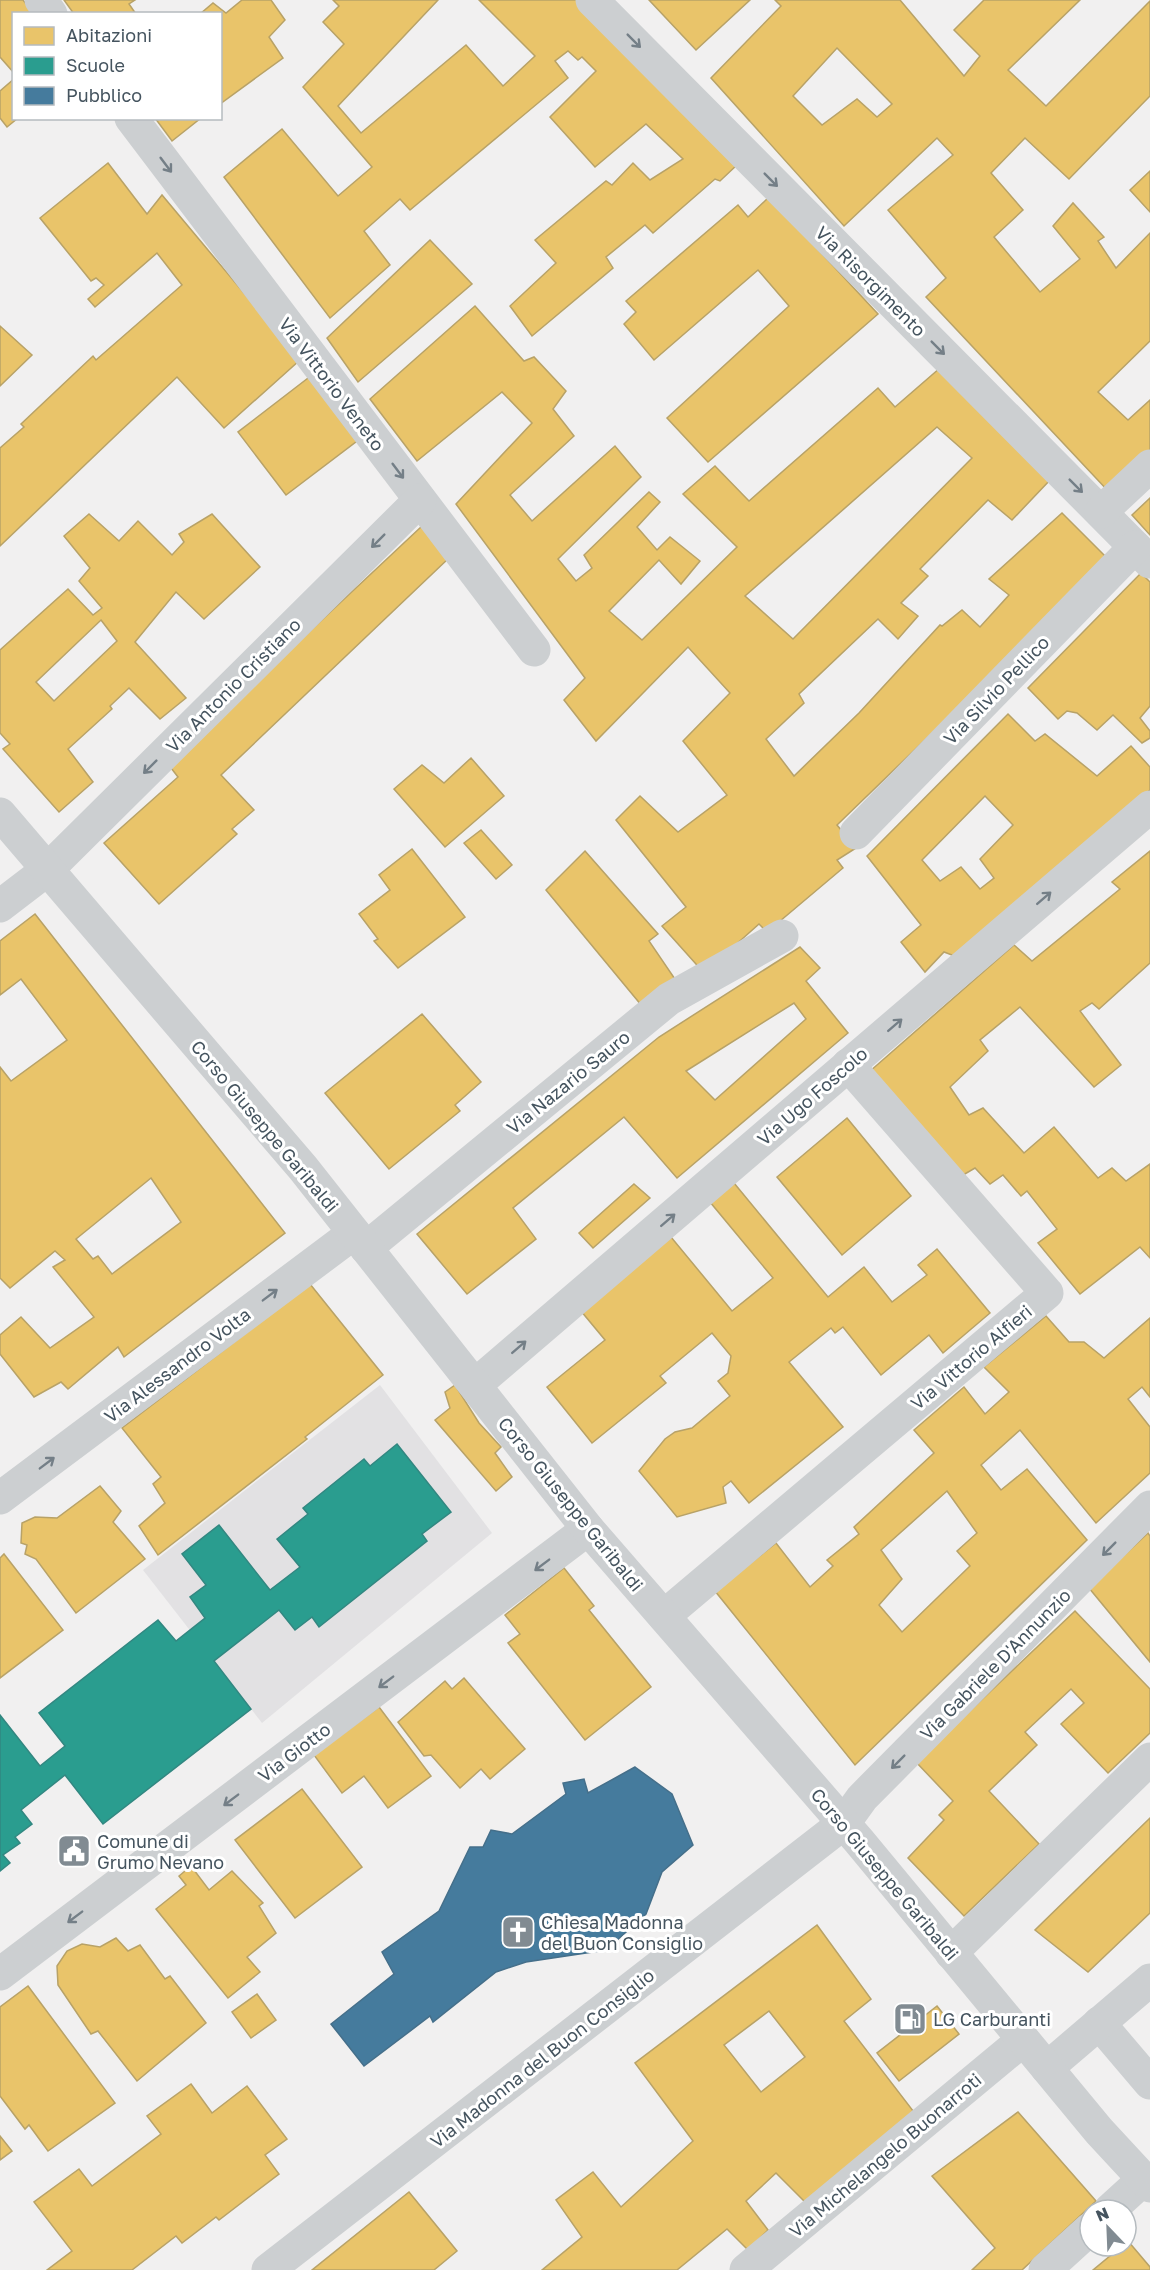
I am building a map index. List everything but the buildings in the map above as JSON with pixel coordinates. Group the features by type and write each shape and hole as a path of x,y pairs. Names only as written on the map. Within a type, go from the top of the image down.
{"street":[{"name":"Via Risorgimento","path":"592,0 1143,554"},
{"name":"Via Vittorio Veneto","path":"132,120 534,650"},
{"path":"1101,512 1150,466"},
{"name":"Via Antonio Cristiano","path":"0,906 37,877 420,500"},
{"name":"Via Silvio Pellico","path":"856,833 1143,554"},
{"name":"Via Ugo Foscolo","path":"475,1385 1150,807"},
{"name":"Corso Giuseppe Garibaldi","path":"0,814 37,877 303,1168 588,1529 843,1823 1099,2131 1147,2183"},
{"name":"Via Nazario Sauro","path":"360,1240 669,999 782,936"},
{"name":"Via Vittorio Alfieri","path":"664,1616 1047,1293 848,1065"},
{"name":"Via Alessandro Volta","path":"0,1498 360,1240"},
{"name":"Via Gabriele D'Annunzio","path":"843,1823 862,1798 1150,1507"},
{"name":"Via Giotto","path":"0,1974 588,1529"},
{"path":"951,1953 1150,1759"},
{"name":"Via Madonna del Buon Consiglio","path":"268,2270 843,1823"},
{"path":"1047,2068 1150,1980"},
{"path":"1100,2023 1150,2083"},
{"name":"Via Michelangelo Buonarroti","path":"746,2270 1023,2040"},
{"path":"1126,2198 1147,2183"},
{"path":"1045,2270 1078,2240"}],"shaded area":[{"path":"380,1385 492,1533 262,1723 143,1570"}],"place":[{"name":"Comune di Grumo Nevano","path":"74,1851"},
{"name":"Chiesa Madonna del Buon Consiglio","path":"518,1932"},
{"name":"LG Carburanti","path":"910,2019"}]}
